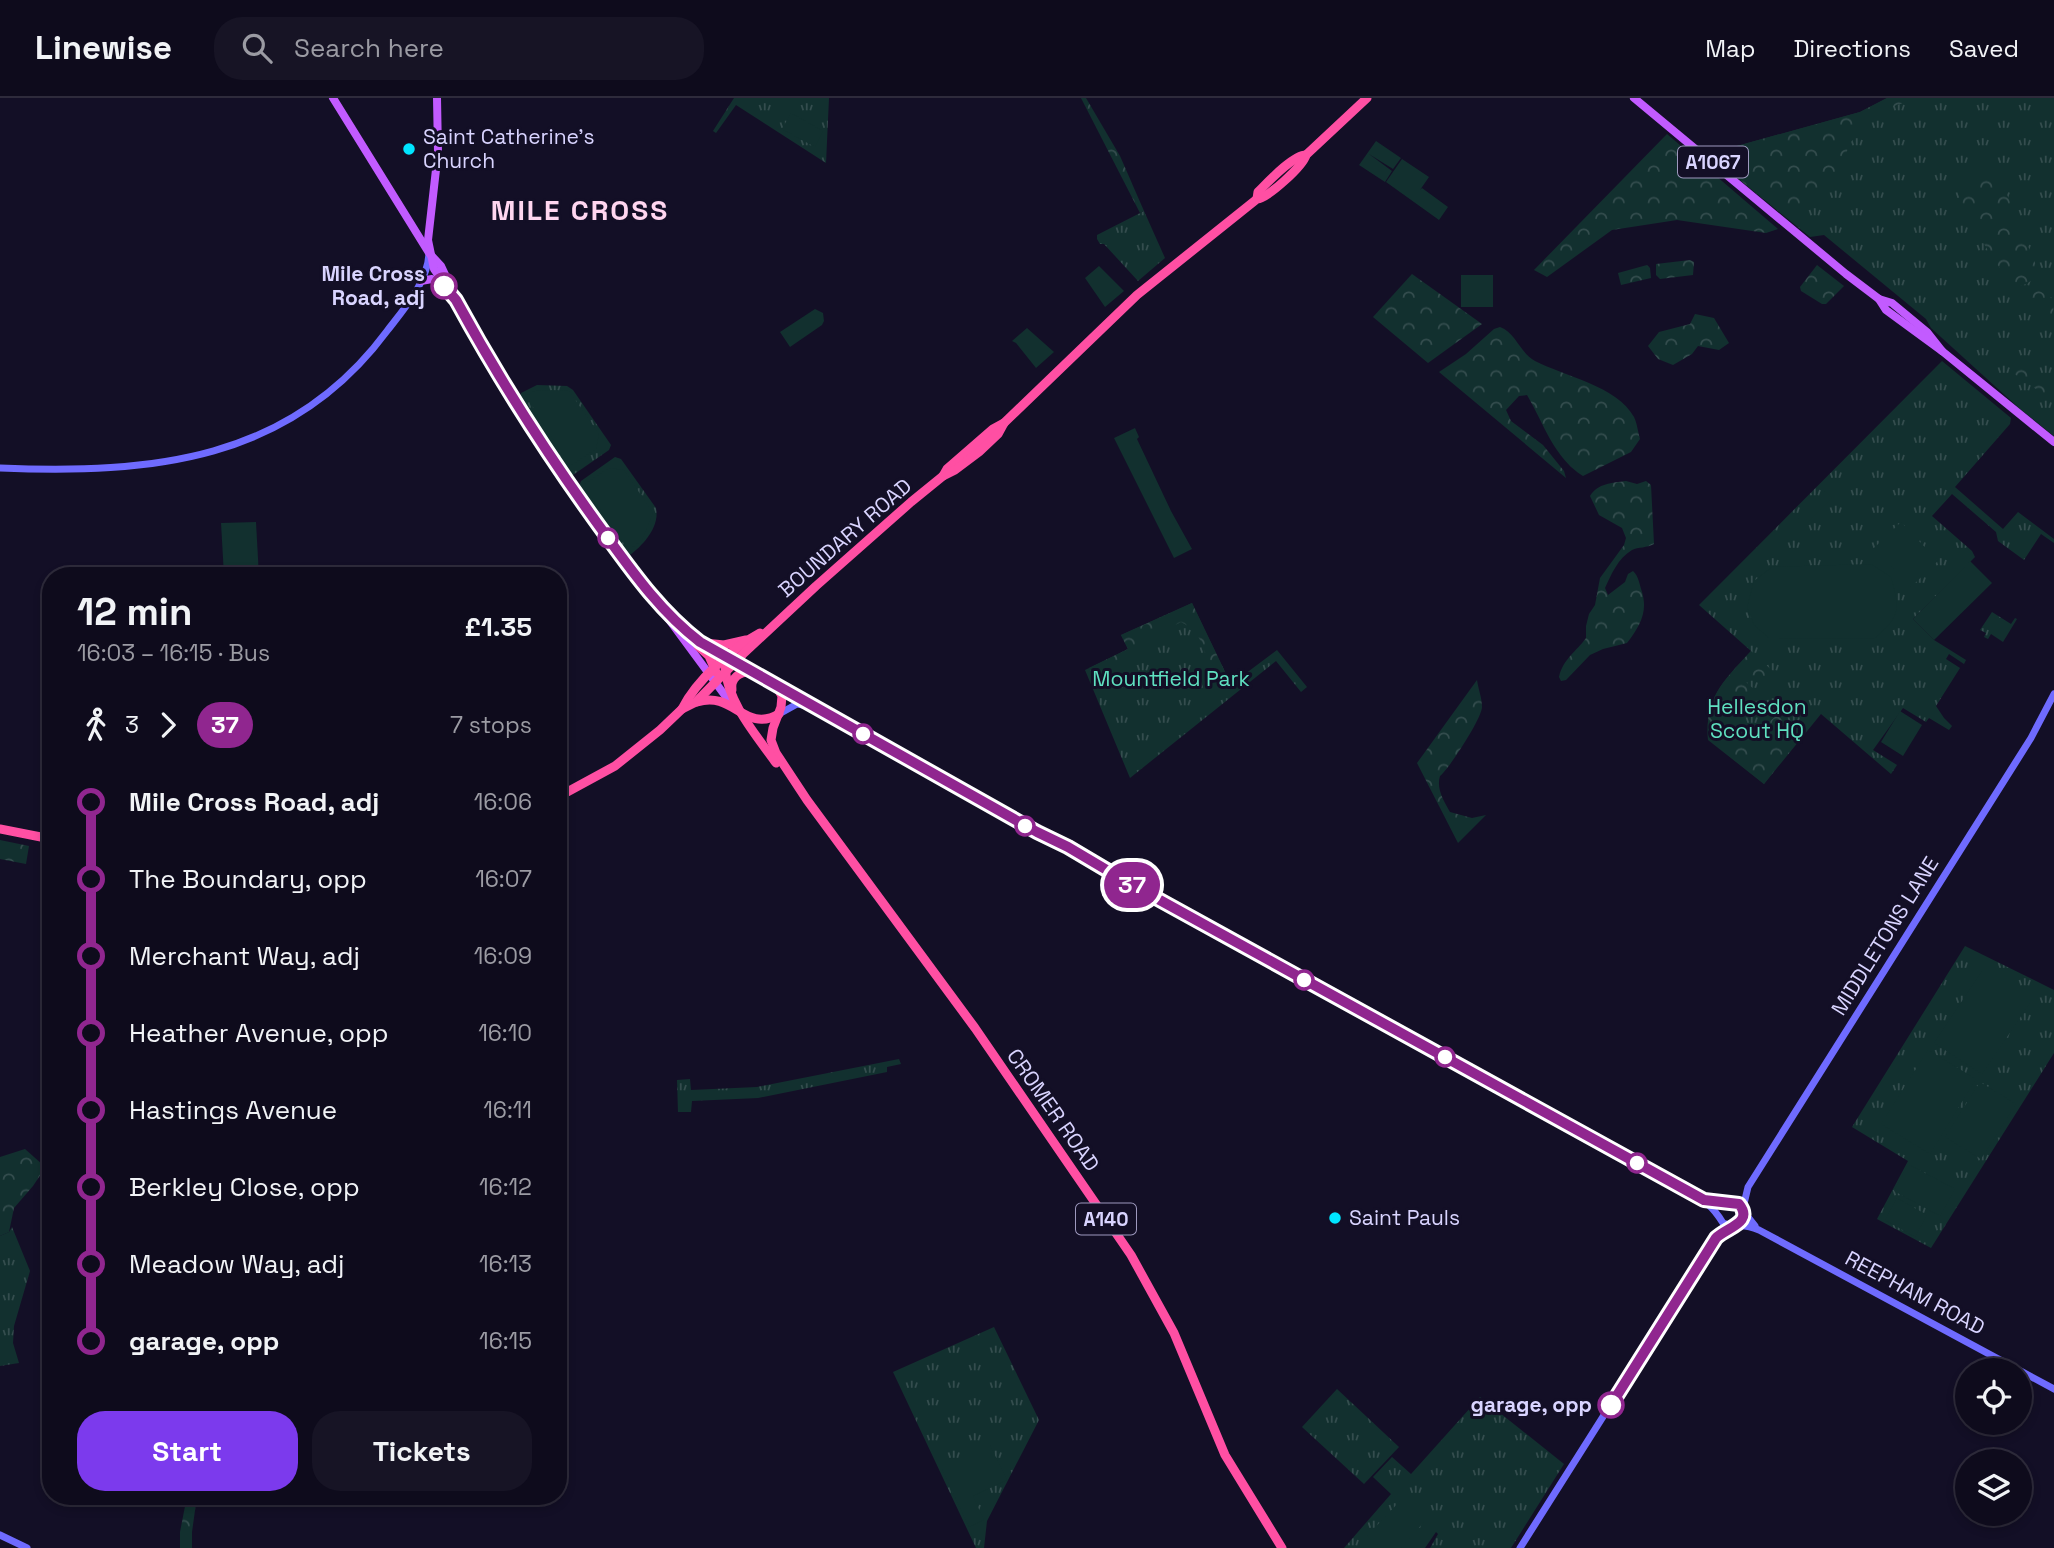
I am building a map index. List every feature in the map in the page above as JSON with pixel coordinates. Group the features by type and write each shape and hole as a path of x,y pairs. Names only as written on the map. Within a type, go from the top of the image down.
{"highway":[{"name":"BOUNDARY ROAD","path":"720,671 943,476 955,470 998,435 1004,423 1137,295 1257,199 1264,198 1367,98"},
{"path":"662,610 709,656 720,671"},
{"name":"BOUNDARY ROAD","path":"720,671 747,640 771,627"},
{"name":"BOUNDARY ROAD","path":"753,672 749,656 771,627"},
{"name":"REEPHAM ROAD","path":"683,629 700,642 720,671 753,672 772,684"},
{"path":"700,642 724,645 747,640"},
{"path":"696,702 720,671"},
{"path":"567,792 632,754 720,671"},
{"name":"CROMER ROAD","path":"720,671 733,701 779,767 798,788 972,1024 1130,1255 1174,1333 1226,1455 1282,1548"},
{"path":"682,709 696,702 715,699 733,701 733,680 741,673 753,672"},
{"name":"A140","path":"772,684 782,696 779,714"},
{"name":"REEPHAM ROAD","path":"745,716 765,720 779,714"},
{"name":"CROMER ROAD","path":"779,714 773,728 772,744 798,788"},
{"path":"0,829 42,837"}],"main road":[{"path":"333,98 429,253 449,280 456,300"},
{"path":"437,98 438,152 428,240 434,268 556,466 662,610 720,671"},
{"name":"A1067","path":"1634,98 1879,299 1886,310 1942,351 2054,442"},
{"path":"421,281 432,279 443,284"},
{"name":"CROMER ROAD","path":"720,671 733,701"}],"street":[{"path":"0,468 72,471 132,467 207,453 266,432 320,398 368,356 406,307 429,264 429,253"},
{"name":"REEPHAM ROAD","path":"772,684 1704,1200 1727,1226 1759,1230"},
{"name":"MIDDLETONS LANE","path":"1729,1202 1748,1187 2053,699"},
{"name":"REEPHAM ROAD","path":"779,714 797,704 819,710"},
{"name":"MIDDLETONS LANE","path":"1743,1210 1748,1187"},
{"name":"REEPHAM ROAD","path":"1704,1200 1739,1204 1749,1221 1759,1230 2054,1389"},
{"path":"1716,1238 1722,1206 1729,1202"},
{"path":"1520,1548 1716,1238 1743,1219 1743,1210"},
{"path":"0,1535 27,1548"}],"green space":[{"path":"734,98 829,98 826,163 736,105 716,133 713,131"},
{"path":"1081,98 1086,98 1120,156 1144,211 1140,213"},
{"path":"1887,98 2054,98 2054,436 1931,328 1926,319 1824,235 1810,237 1708,154 1860,112"},
{"path":"1887,98 1907,98 1906,102 1872,114 1848,146 1840,171 1807,206 1795,211 1781,213 1708,154 1860,112"},
{"path":"791,113 823,131 815,147 782,129"},
{"path":"1667,134 1778,229 1766,233 1677,220 1612,230 1547,277 1534,270"},
{"path":"1376,141 1401,158 1393,169 1369,154 1392,171 1385,182 1359,165"},
{"path":"1402,159 1429,177 1420,190 1422,188 1448,207 1439,220 1386,182"},
{"path":"1983,171 2003,187 2014,212 2016,226 2035,262 2034,278 2016,287 2000,269 1974,227 1957,190 1967,177"},
{"path":"1144,211 1165,258 1138,281 1104,244 1100,244 1097,235"},
{"path":"1690,260 1694,262 1693,275 1660,279 1656,275 1656,264"},
{"path":"1647,265 1651,278 1621,285 1618,273"},
{"path":"1817,265 1844,286 1826,304 1801,291 1800,287"},
{"path":"1099,266 1124,291 1105,307 1085,278"},
{"path":"1412,274 1482,324 1428,363 1373,317"},
{"path":"1461,275 1493,275 1493,307 1461,307"},
{"path":"2037,289 2053,299 2054,327 2038,315 2031,295"},
{"path":"815,309 823,313 822,325 790,347 780,332"},
{"path":"1695,314 1714,318 1729,343 1719,350 1698,346 1692,354 1673,365 1658,359 1648,346 1659,332 1690,324"},
{"path":"1500,327 1535,361 1589,383 1626,406 1635,419 1640,439 1631,452 1583,476 1564,460 1550,440 1527,395 1519,396 1506,410 1511,421 1543,445 1564,471 1566,478 1439,372"},
{"path":"1027,328 1054,352 1036,368 1012,341"},
{"path":"1942,361 2011,418 2010,424 1955,487 2003,529 2018,512 2054,539 2054,543 2041,534 2024,560 1998,541 1996,532 1952,494 1932,516 1972,551 1975,557 1913,619 1934,640 1966,660 1964,664 1949,654 1946,659 1960,668 1936,706 1952,726 1949,730 1929,718 1926,722 1903,708 1873,750 1897,765 1891,774 1821,714 1764,784 1708,740 1713,700 1718,690 1751,651 1699,605"},
{"path":"2014,364 2054,389 2054,402 2009,370"},
{"path":"537,385 567,386 573,390 611,445 609,450 573,475 569,474 520,396"},
{"path":"536,390 569,391 599,434 596,449 570,466 526,396"},
{"path":"1135,428 1139,437 1137,439 1192,549 1174,558 1114,438"},
{"path":"615,457 621,459 656,508 653,529 630,555 626,555 579,487 581,481"},
{"path":"609,468 624,470 653,513 642,540 629,550 583,485"},
{"path":"1626,481 1637,484 1646,481 1651,485 1654,544 1627,553 1605,588 1608,595 1625,582 1628,574 1633,571 1639,580 1644,599 1642,619 1627,643 1590,655 1566,680 1561,681 1559,677 1564,665 1586,638 1586,626 1595,605 1600,578 1624,545 1626,538 1622,528 1599,515 1590,496 1601,486"},
{"path":"1825,491 1832,498 1805,525 1798,519"},
{"path":"256,522 258,567 223,567 221,523"},
{"path":"1901,522 1938,561 1911,587 1874,548"},
{"path":"1970,561 1992,583 1934,640 1913,619"},
{"path":"1871,564 1891,577 1897,605 1894,618 1874,639 1769,638 1754,625 1747,607 1754,581 1772,567"},
{"name":"Mountfield Park","path":"1192,603 1227,676 1241,677 1277,650 1307,687 1301,692 1276,661 1130,778 1085,670 1128,649 1121,635"},
{"path":"1192,603 1227,676 1241,677 1238,684 1229,688 1213,677 1195,632 1181,622 1152,637 1145,652 1094,677 1089,668 1128,649 1121,635"},
{"path":"1992,612 2011,624 2017,619 2003,642 1991,634 1988,639 1984,637 1986,633 1980,630"},
{"name":"Hellesdon Scout HQ","path":"1751,651 1777,675 1747,675 1744,680 1761,696 1765,705 1760,709 1733,716 1735,730 1756,733 1781,712 1783,722 1778,735 1796,732 1801,736 1764,784 1708,739 1713,700 1718,690"},
{"path":"1477,680 1481,713 1439,781 1441,795 1450,812 1472,818 1486,815 1458,843 1417,763"},
{"path":"1900,711 1922,725 1903,756 1881,742"},
{"path":"0,840 29,846 26,864 0,859"},
{"path":"1965,946 2054,990 2054,1053 1931,1248 1877,1219 1908,1161 1852,1127"},
{"path":"1982,971 2030,1003 1982,1074 1934,1043"},
{"path":"1928,1050 1976,1079 1930,1154 1881,1124"},
{"path":"899,1059 901,1064 887,1067 887,1072 758,1098 692,1101 691,1112 678,1112 677,1080 690,1079 691,1090 757,1087"},
{"path":"1980,1082 2016,1104 1981,1159 1945,1137"},
{"path":"25,1149 42,1164 42,1170 33,1186 14,1208 9,1232 0,1236 0,1157"},
{"path":"1908,1164 1955,1189 1940,1216 1894,1191"},
{"path":"1897,1198 1927,1215 1915,1237 1885,1220"},
{"path":"12,1227 30,1271 14,1326 13,1343 19,1363 0,1366 0,1236 9,1232"},
{"path":"994,1327 1039,1420 987,1521 984,1548 976,1548 893,1372"},
{"path":"1337,1389 1399,1447 1364,1484 1302,1427"},
{"path":"1480,1397 1564,1464 1511,1548 1430,1548 1438,1534 1436,1532 1425,1548 1344,1548 1391,1494 1373,1477 1392,1457 1411,1474"},
{"path":"990,1445 1007,1480 973,1496 984,1520 969,1527 942,1469"},
{"path":"1400,1501 1424,1522 1409,1539 1385,1517"},
{"path":"185,1505 196,1505 192,1548 180,1548"},
{"path":"1382,1520 1406,1542 1401,1548 1379,1548 1367,1536"}],"bus line":[{"name":"37","path":"444,286 456,300 552,458 589,513 662,610 700,642 1037,832 1704,1200 1739,1204 1744,1212 1741,1223 1725,1229 1716,1238 1611,1405"}],"place":[{"name":"Saint Catherine's Church","path":"409,149"},
{"name":"Mile Cross Road, adj","path":"444,286"},
{"name":"Saint Pauls","path":"1335,1218"},
{"name":"garage, opp","path":"1611,1405"}],"district":[{"name":"MILE CROSS","path":"580,210"}]}
